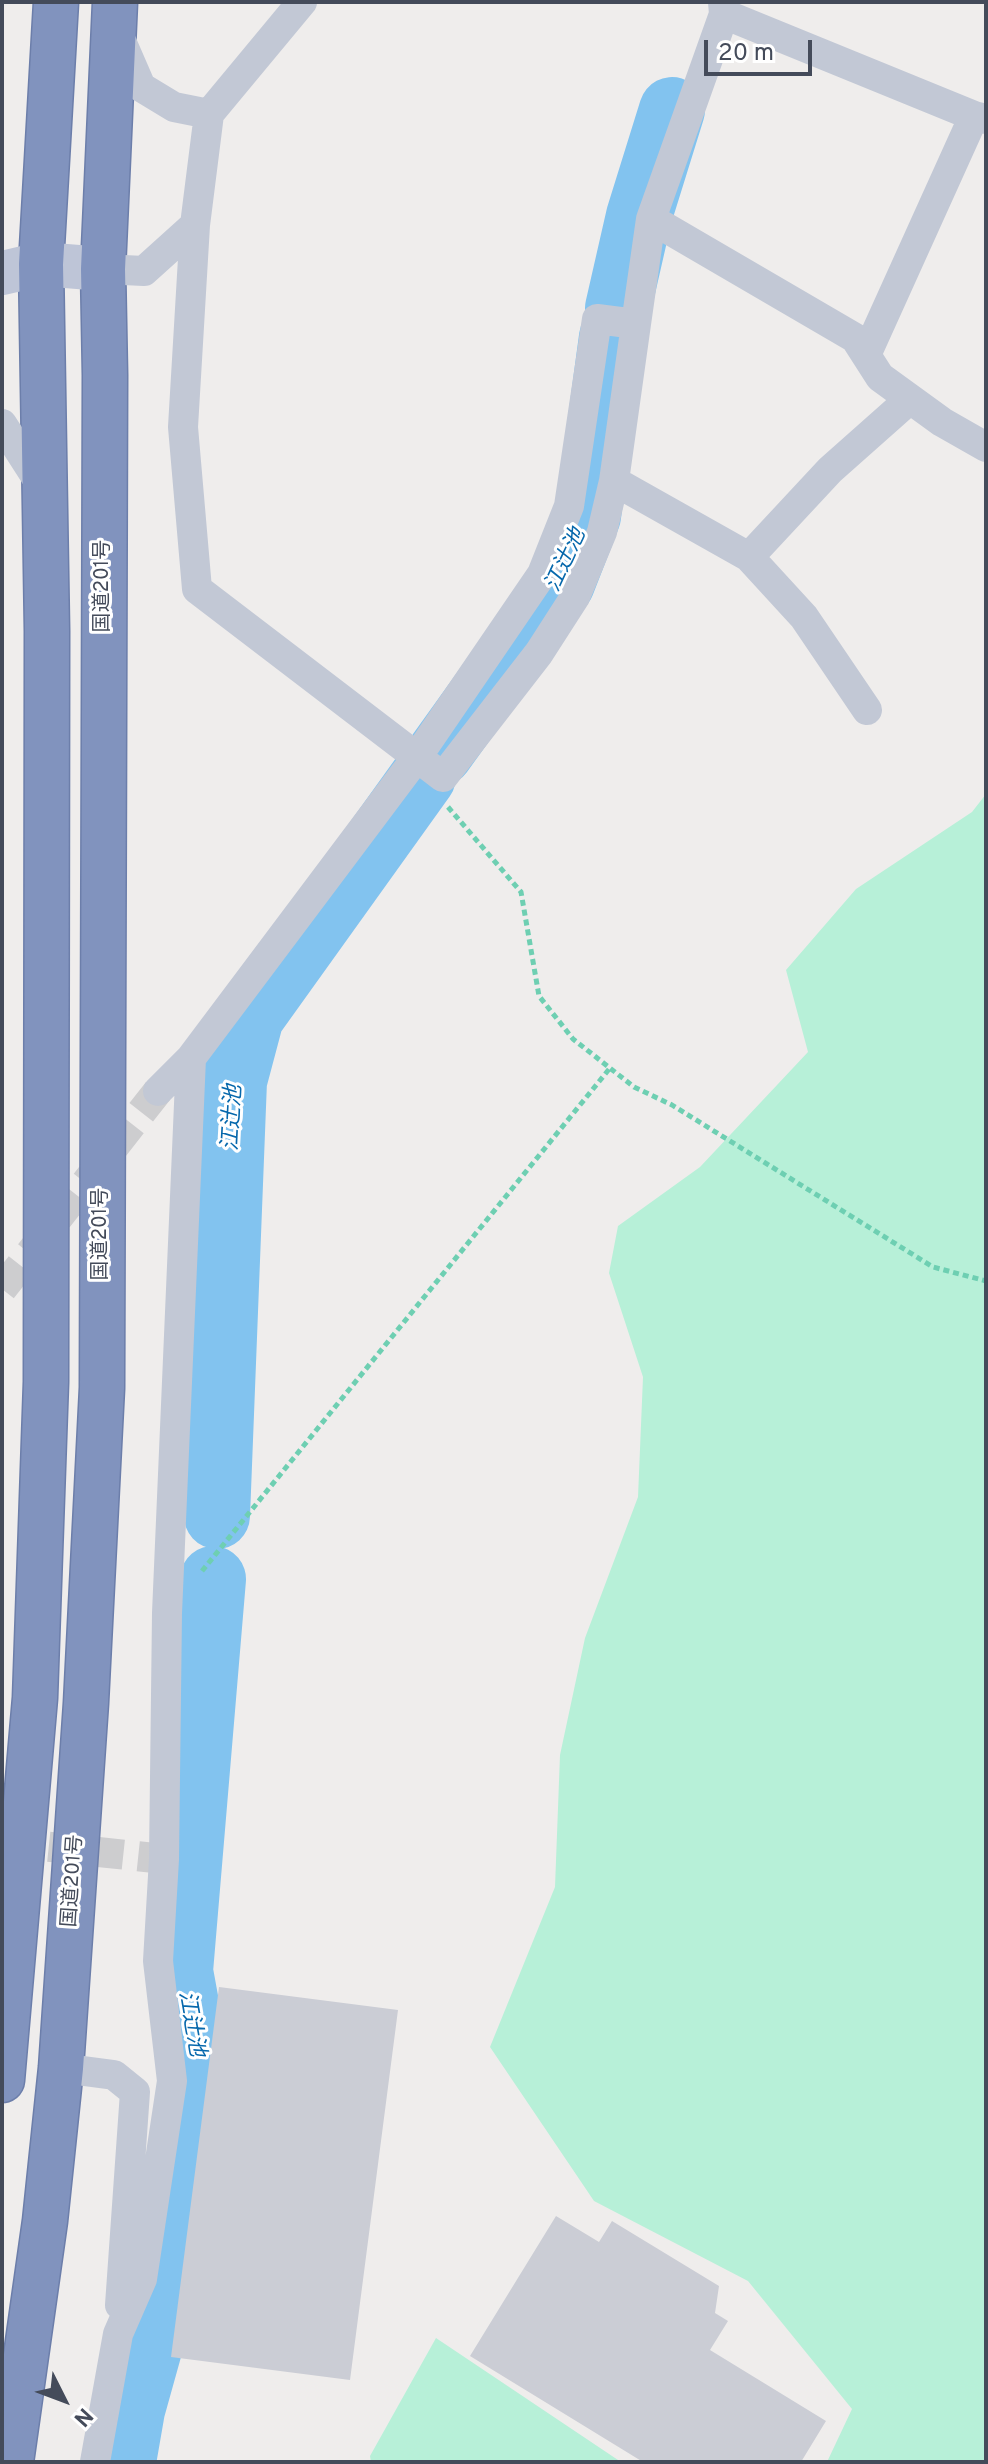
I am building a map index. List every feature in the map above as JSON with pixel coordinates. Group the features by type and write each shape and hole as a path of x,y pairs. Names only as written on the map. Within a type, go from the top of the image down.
{"highway":[{"path":"2,2080 35,1698 46,1382 45,491 22,268 56,2"},
{"name":"国道201号","path":"11,2462 45,2221 61,2068 86,1703 102,1388 103,269 115,13"}],"street":[{"path":"302,2 209,114 195,225 183,427 197,589 443,777 539,653 575,597 602,532 614,481 651,219 723,8 980,117 866,355"},
{"path":"115,13 141,87 174,107 209,114"},
{"path":"651,219 855,338 880,377 942,422 986,447"},
{"path":"22,268 144,271 195,225"},
{"path":"158,1091 191,1058 417,757 542,574 569,506 597,319 636,324"},
{"path":"749,557 830,470 910,399"},
{"path":"2,424 45,491"},
{"path":"614,481 749,557 804,617 867,710"},
{"path":"118,2334 142,2279 172,2081 158,1961 164,1859 167,1613 191,1058"},
{"path":"61,2068 114,2075 135,2092 118,2334 95,2462"}],"path":[{"path":"443,777 441,798 521,892 539,996 573,1039 634,1087 672,1105 933,1267 986,1281"},
{"path":"167,1613 610,1068"}],"green space":[{"path":"986,794 986,2462 827,2462 852,2409 748,2281 594,2201 490,2047 555,1887 560,1755 585,1638 638,1497 643,1377 609,1273 618,1226 700,1167 808,1052 786,970 856,889 972,812"},
{"path":"436,2338 621,2462 371,2462 370,2456"}],"building":[{"path":"219,1987 398,2010 350,2380 171,2357"},
{"path":"556,2216 599,2242 612,2221 719,2286 715,2313 728,2321 710,2350 826,2421 801,2462 643,2462 470,2356"}],"waterway":[{"name":"江辻池","path":"618,308 639,216 672,110"},
{"name":"江辻池","path":"440,753 562,583 588,516 612,337"},
{"name":"江辻池","path":"217,1516 234,1081 251,1017 423,777"},
{"name":"江辻池","path":"123,2462 132,2410 173,2263 200,2081 180,1971 213,1579"}],"tunnel":[{"path":"2,1289 158,1091"},
{"path":"4,1842 164,1859"}]}
